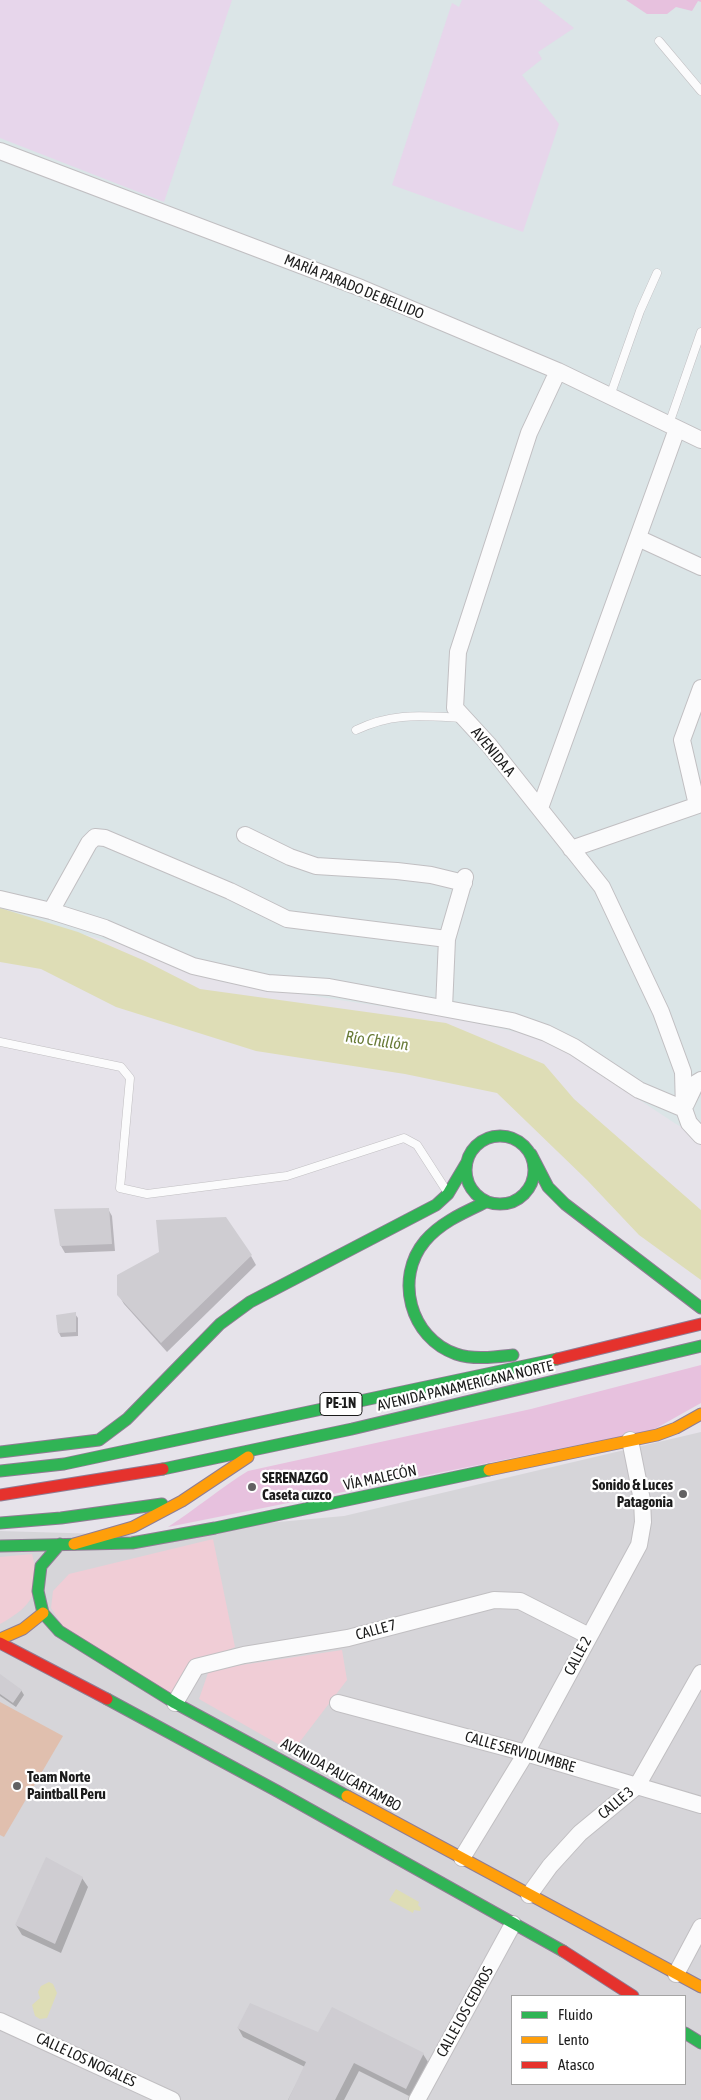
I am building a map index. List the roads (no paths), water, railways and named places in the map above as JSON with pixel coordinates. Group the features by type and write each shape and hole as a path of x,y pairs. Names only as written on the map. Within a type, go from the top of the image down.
{"main road":[{"path":"99,1440 127,1419 233,1313 250,1302 436,1206 448,1194 478,1144 486,1138 506,1136 516,1139 525,1146 548,1187 555,1195 580,1218 701,1308"},
{"path":"514,1202 528,1190 533,1182 534,1163 531,1154"},
{"path":"467,1162 468,1181 478,1196 486,1202 505,1204 535,1201"},
{"path":"486,1202 439,1228 427,1238 417,1251 411,1266 408,1285 411,1308 415,1319 428,1338 439,1346 458,1354 480,1357 539,1354 564,1358"},
{"path":"550,1205 580,1218"},
{"name":"AVENIDA PANAMERICANA NORTE","path":"0,1471 64,1464 98,1457 564,1358 701,1324"},
{"name":"AVENIDA PANAMERICANA NORTE","path":"0,1495 122,1477 257,1450 701,1346"},
{"path":"246,1413 349,1403"},
{"name":"VÍA MALECÓN","path":"0,1546 132,1544 630,1440 668,1431 701,1414"},
{"path":"0,1452 99,1440 125,1434"},
{"path":"74,1544 133,1527 182,1501 257,1450"},
{"path":"0,1523 92,1514 182,1501"},
{"path":"0,1641 30,1626 43,1613 38,1591 42,1566 49,1555 60,1544"},
{"name":"AVENIDA PAUCARTAMBO","path":"43,1613 59,1631 176,1703 201,1733 513,1924 588,1966 632,1995"},
{"name":"AVENIDA PAUCARTAMBO","path":"0,1641 201,1733 462,1858 701,1987"},
{"path":"686,2034 701,2043"}],"street":[{"name":"MARÍA PARADO DE BELLIDO","path":"0,152 361,288 558,371 701,440"},
{"name":"AVENIDA A","path":"558,371 529,433 458,652 455,708 540,808 602,887 661,1012 683,1072 684,1109"},
{"path":"540,808 638,538 673,426"},
{"path":"638,538 701,567"},
{"path":"572,849 699,805 682,740 701,688"},
{"path":"245,835 290,857 316,866 397,871 464,880 448,939 444,1008"},
{"path":"51,911 88,843 95,837 105,838 287,919 448,939"},
{"path":"0,899 51,911 105,928 193,966 268,983 329,987 512,1021 546,1033 574,1047 639,1090 684,1109"},
{"path":"701,1080 696,1083 684,1109 689,1123 701,1136"},
{"name":"CALLE 2","path":"462,1858 526,1753 639,1544 644,1522 642,1500 630,1440"},
{"name":"CALLE 7","path":"176,1703 196,1668 244,1655 348,1638 494,1600 520,1601 589,1636"},
{"name":"CALLE 3","path":"529,1895 550,1866 580,1833 637,1786 701,1673"},
{"name":"CALLE SERVIDUMBRE","path":"338,1703 526,1753 701,1805"},
{"name":"CALLE LOS CEDROS","path":"417,2100 513,1924"},
{"path":"676,1974 701,1927"},
{"name":"CALLE LOS NOGALES","path":"0,2021 172,2100"}],"lane":[{"path":"659,41 701,91"},
{"path":"610,396 640,311 657,273"},
{"path":"673,426 701,332"},
{"path":"356,730 373,722 388,718 409,716 465,718"},
{"path":"0,1042 121,1067 130,1078 120,1188 148,1194 287,1176 404,1138 417,1145 448,1194"}],"water":[{"name":"Río Chillón","path":"0,908 78,932 145,961 200,989 446,1023 544,1064 574,1099 701,1210 701,1280 639,1235 587,1180 497,1093 405,1074 256,1051 116,1007 41,969 0,962"},
{"path":"396,1889 419,1902 420,1911 414,1910 413,1913 389,1900"},
{"path":"49,1982 53,1984 57,1993 47,2018 40,2019 35,2016 32,2005 40,1998 38,1992 41,1986"}],"place":[{"name":"SERENAZGO Caseta cuzco","path":"252,1487"},
{"name":"Sonido & Luces Patagonia","path":"683,1494"},
{"name":"Team Norte Paintball Peru","path":"17,1786"}]}
